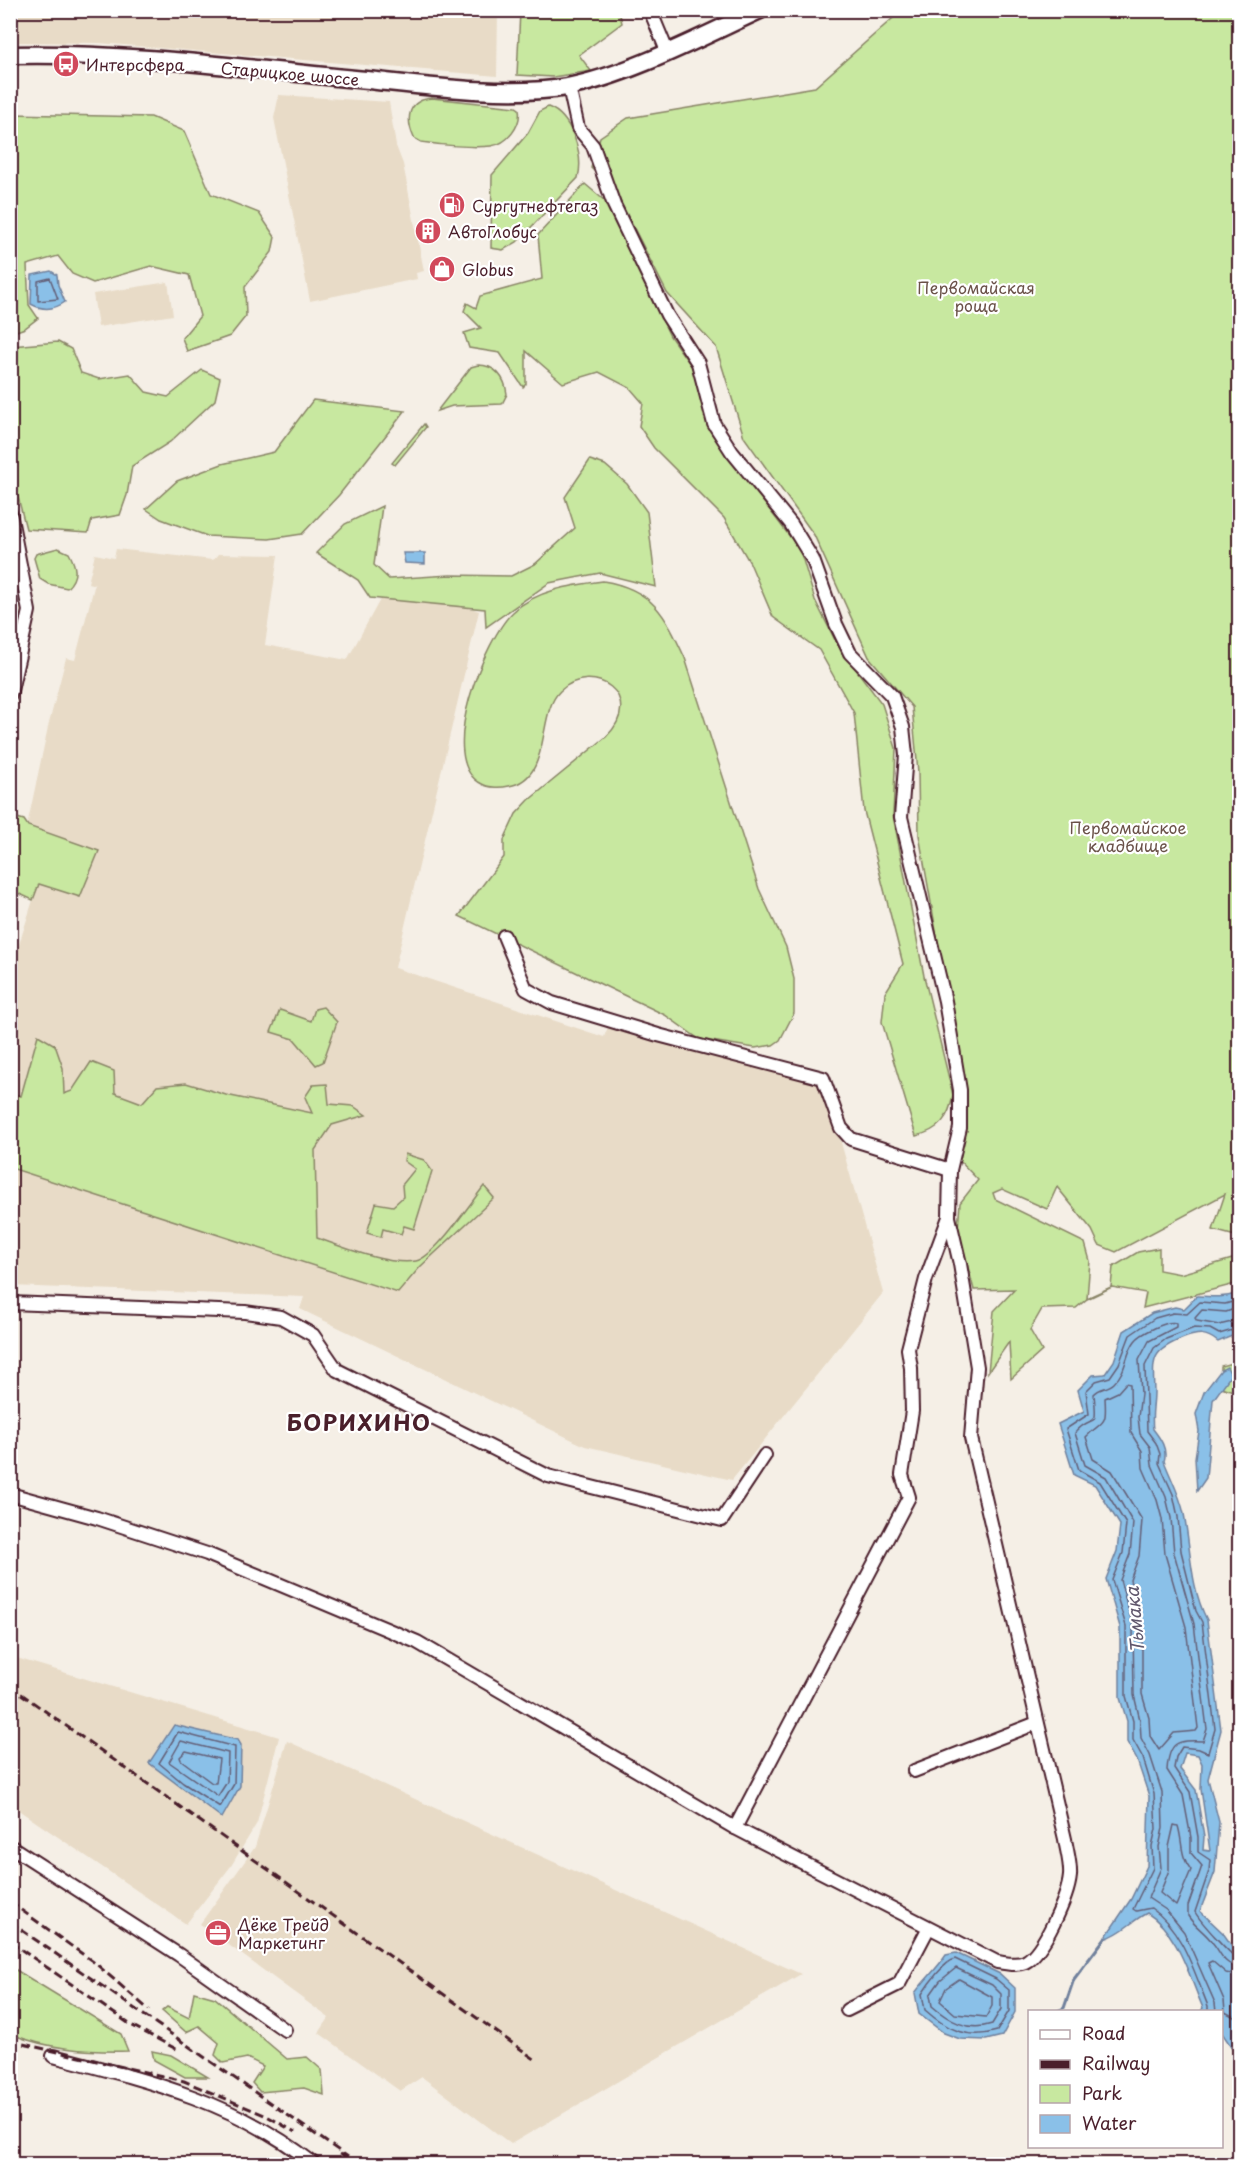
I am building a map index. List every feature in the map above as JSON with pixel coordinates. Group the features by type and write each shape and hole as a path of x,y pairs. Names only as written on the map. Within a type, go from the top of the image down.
{"main road":[{"name":"Старицкое шоссе","path":"10,54 100,56 486,89 539,90 568,87 596,79 760,10"}],"street":[{"path":"650,10 667,51"},
{"path":"10,1494 97,1518 207,1554 417,1642 735,1828 928,1929 997,1962 1022,1963 1032,1957 1049,1930 1064,1896 1070,1866 971,1438 977,1367 960,1264 949,1217 950,1170 960,1128 960,1090 945,1000 901,817 906,755 903,727 892,696 850,654 836,624 813,560 791,524 732,452 714,424 698,363 667,315 614,205 593,146 578,128 568,87"},
{"path":"10,513 29,611 10,695"},
{"path":"504,936 526,989 552,1003 658,1035 823,1078 841,1128 851,1139 950,1170"},
{"path":"735,1828 909,1497 902,1475 912,1411 908,1349 926,1279 949,1217"},
{"path":"10,1303 245,1312 281,1317 312,1335 337,1370 548,1476 722,1520 765,1455"},
{"path":"914,1771 1037,1723"},
{"path":"10,1846 179,1955 285,2030"},
{"path":"847,2010 899,1984 928,1929"},
{"path":"52,2056 199,2097 234,2113 314,2164"}],"shaded area":[{"path":"11,10 498,11 497,76 99,43 11,42"},
{"path":"279,95 389,102 396,146 403,164 424,271 416,273 417,279 310,301 274,118"},
{"path":"168,282 173,315 98,327 93,294"},
{"path":"116,549 213,560 218,554 278,555 265,645 347,660 382,596 460,604 479,611 395,968 604,1037 608,1027 825,1085 883,1293 732,1480 585,1446 300,1309 304,1297 11,1286 11,970 38,884 98,851 27,826 48,727 66,658 75,660 95,585 88,583 95,554 114,558"},
{"path":"11,594 24,598 11,660"},
{"path":"10,1656 279,1737 257,1823 231,1866 186,1924 11,1805"},
{"path":"287,1741 801,1974 511,2144 422,2077 400,2091 319,2033 329,2018 200,1924 255,1847"}],"green space":[{"path":"520,11 619,11 622,23 579,55 591,71 553,77 517,75"},
{"name":"Первомайская роща","path":"901,11 1239,11 1239,1237 1213,1230 1225,1194 1116,1252 1099,1245 1092,1230 1057,1187 1047,1209 1002,1189 993,1193 995,1199 1085,1243 1090,1261 1087,1298 1111,1287 1113,1267 1138,1252 1159,1248 1159,1270 1180,1274 1239,1257 1239,1283 1143,1308 1146,1293 1112,1287 1087,1299 1076,1308 1042,1309 1030,1330 1042,1351 1011,1379 1009,1342 988,1372 994,1311 1015,1289 974,1290 958,1229 960,1203 978,1180 957,1158 967,1106 919,835 918,772 912,707 869,657 814,535 744,437 716,347 667,293 615,191 591,168 600,137 628,118 815,87"},
{"path":"424,99 516,107 519,109 518,122 508,138 497,145 475,147 421,142 414,138 409,117 413,106"},
{"path":"548,107 564,119 570,127 579,158 578,178 517,242 503,250 491,248 492,175 528,133 540,111"},
{"path":"11,114 151,117 184,131 211,194 259,213 275,237 272,252 245,287 246,316 230,336 187,351 182,338 200,316 189,275 151,266 93,283 72,274 58,256 27,265 29,305 38,318 25,328 11,333"},
{"path":"585,184 605,201 670,336 692,367 712,434 800,550 815,600 837,644 882,704 896,748 893,815 924,976 953,1095 949,1110 942,1122 931,1130 916,1136 882,1022 885,993 903,964 864,811 854,713 819,650 773,617 750,563 724,518 654,448 639,426 643,403 630,388 599,372 563,383 526,351 526,384 523,387 500,353 469,348 464,333 481,328 464,311 467,303 476,308 480,296 542,279 538,235"},
{"path":"58,342 71,349 81,373 99,379 130,374 146,392 168,397 202,370 220,378 215,400 170,442 132,466 127,495 120,515 92,520 88,533 26,529 11,469 11,346"},
{"path":"478,365 489,367 501,377 507,394 502,404 452,406 437,411 471,367"},
{"path":"313,400 405,411 339,495 302,534 269,539 207,536 161,519 146,509 177,481 222,464 274,452"},
{"path":"424,424 426,427 395,465 392,463"},
{"path":"590,460 605,465 627,484 647,512 656,587 600,573 549,583 486,627 485,609 370,598 358,580 316,553 345,524 382,506 374,565 389,579 450,575 511,576 535,564 575,528 565,497"},
{"path":"58,548 69,553 75,567 75,575 67,588 48,584 40,579 34,558 36,554"},
{"path":"603,581 634,590 655,606 671,629 685,658 759,889 786,947 794,979 794,1013 780,1040 773,1045 755,1048 699,1039 665,1015 459,916 504,857 504,840 516,814 529,800 606,737 617,722 621,708 618,696 611,687 600,681 587,679 573,682 560,691 553,701 538,758 532,771 523,781 509,786 488,786 482,784 468,771 463,751 464,726 469,699 479,671 502,626 522,605 533,598 555,590"},
{"path":"10,816 24,820 28,826 99,851 80,897 39,884 33,900 11,890"},
{"path":"323,1007 337,1022 323,1062 316,1065 294,1039 271,1032 280,1010 311,1021 315,1009"},
{"path":"38,1035 55,1045 63,1068 64,1094 72,1091 91,1062 114,1071 115,1093 142,1103 157,1086 186,1083 226,1095 312,1113 305,1097 313,1085 327,1084 329,1104 353,1106 366,1115 332,1125 315,1150 317,1238 366,1255 392,1261 416,1261 424,1258 442,1240 484,1186 494,1198 420,1267 398,1293 11,1168 11,1093 21,1096"},
{"path":"405,1154 424,1160 432,1171 414,1229 404,1226 401,1234 383,1229 381,1237 367,1233 376,1203 393,1206 403,1197 402,1185 415,1169 404,1161"},
{"path":"1239,1361 1239,1393 1221,1387 1221,1366"},
{"path":"11,1967 121,2034 128,2051 68,2048 39,2043 11,2034"},
{"path":"194,1992 215,1998 287,2059 307,2057 322,2070 324,2095 304,2088 260,2092 252,2083 263,2066 247,2058 223,2063 215,2055 219,2043 199,2026 186,2032 162,2011 167,2007 189,2018"},
{"path":"152,2051 171,2055 208,2077 185,2077 154,2060"}],"water":[{"path":"51,271 57,275 58,285 65,302 57,307 48,308 31,304 32,275"},
{"path":"403,553 425,553 425,564 405,563"},
{"name":"Тьмака","path":"1239,1293 1239,1333 1218,1342 1206,1335 1194,1335 1173,1343 1159,1352 1153,1371 1152,1419 1153,1429 1163,1444 1164,1461 1182,1507 1194,1581 1207,1620 1221,1730 1208,1779 1219,1822 1215,1872 1200,1911 1223,1933 1239,1956 1239,2058 1223,2034 1223,2010 1202,2010 1203,2008 1175,1943 1158,1921 1147,1913 1116,1934 1104,1939 1131,1899 1147,1866 1149,1796 1137,1760 1127,1742 1127,1721 1120,1698 1120,1627 1106,1579 1117,1551 1120,1525 1095,1485 1074,1475 1058,1424 1084,1411 1078,1390 1093,1375 1105,1374 1114,1361 1124,1331 1152,1313 1175,1307 1184,1309 1197,1296 1218,1297","holes":["1185,1753 1198,1755 1202,1764 1201,1789 1210,1851 1203,1850 1204,1837 1196,1790 1180,1769"]},
{"path":"1227,1367 1231,1375 1213,1400 1206,1478 1197,1491 1195,1458 1199,1431 1196,1414 1204,1392 1221,1370"},
{"path":"174,1725 238,1740 241,1745 240,1786 222,1818 149,1763"},
{"path":"956,1953 1000,1974 1015,1988 1015,2012 1002,2036 986,2040 960,2039 944,2033 919,2014 915,1993 946,1955"}],"waterway":[{"path":"1060,2010 1064,2008 1074,1979 1105,1938"}],"railway":[{"path":"10,1686 536,2060"},
{"path":"10,1902 95,1963 149,2010"},
{"path":"10,1922 348,2157"},
{"path":"10,1942 131,2025 180,2051"},
{"path":"10,2041 184,2081 267,2116 295,2132"},
{"path":"340,2154 361,2164"}],"place":[{"name":"Интерсфера","path":"66,64"},
{"name":"Сургутнефтегаз","path":"452,205"},
{"name":"АвтоГлобус","path":"428,231"},
{"name":"Globus","path":"442,269"},
{"name":"Дёке Трейд Маркетинг","path":"218,1933"}],"district":[{"name":"БОРИХИНО","path":"359,1421"}],"park label":[{"name":"Первомайское кладбище","path":"1128,836"}]}
